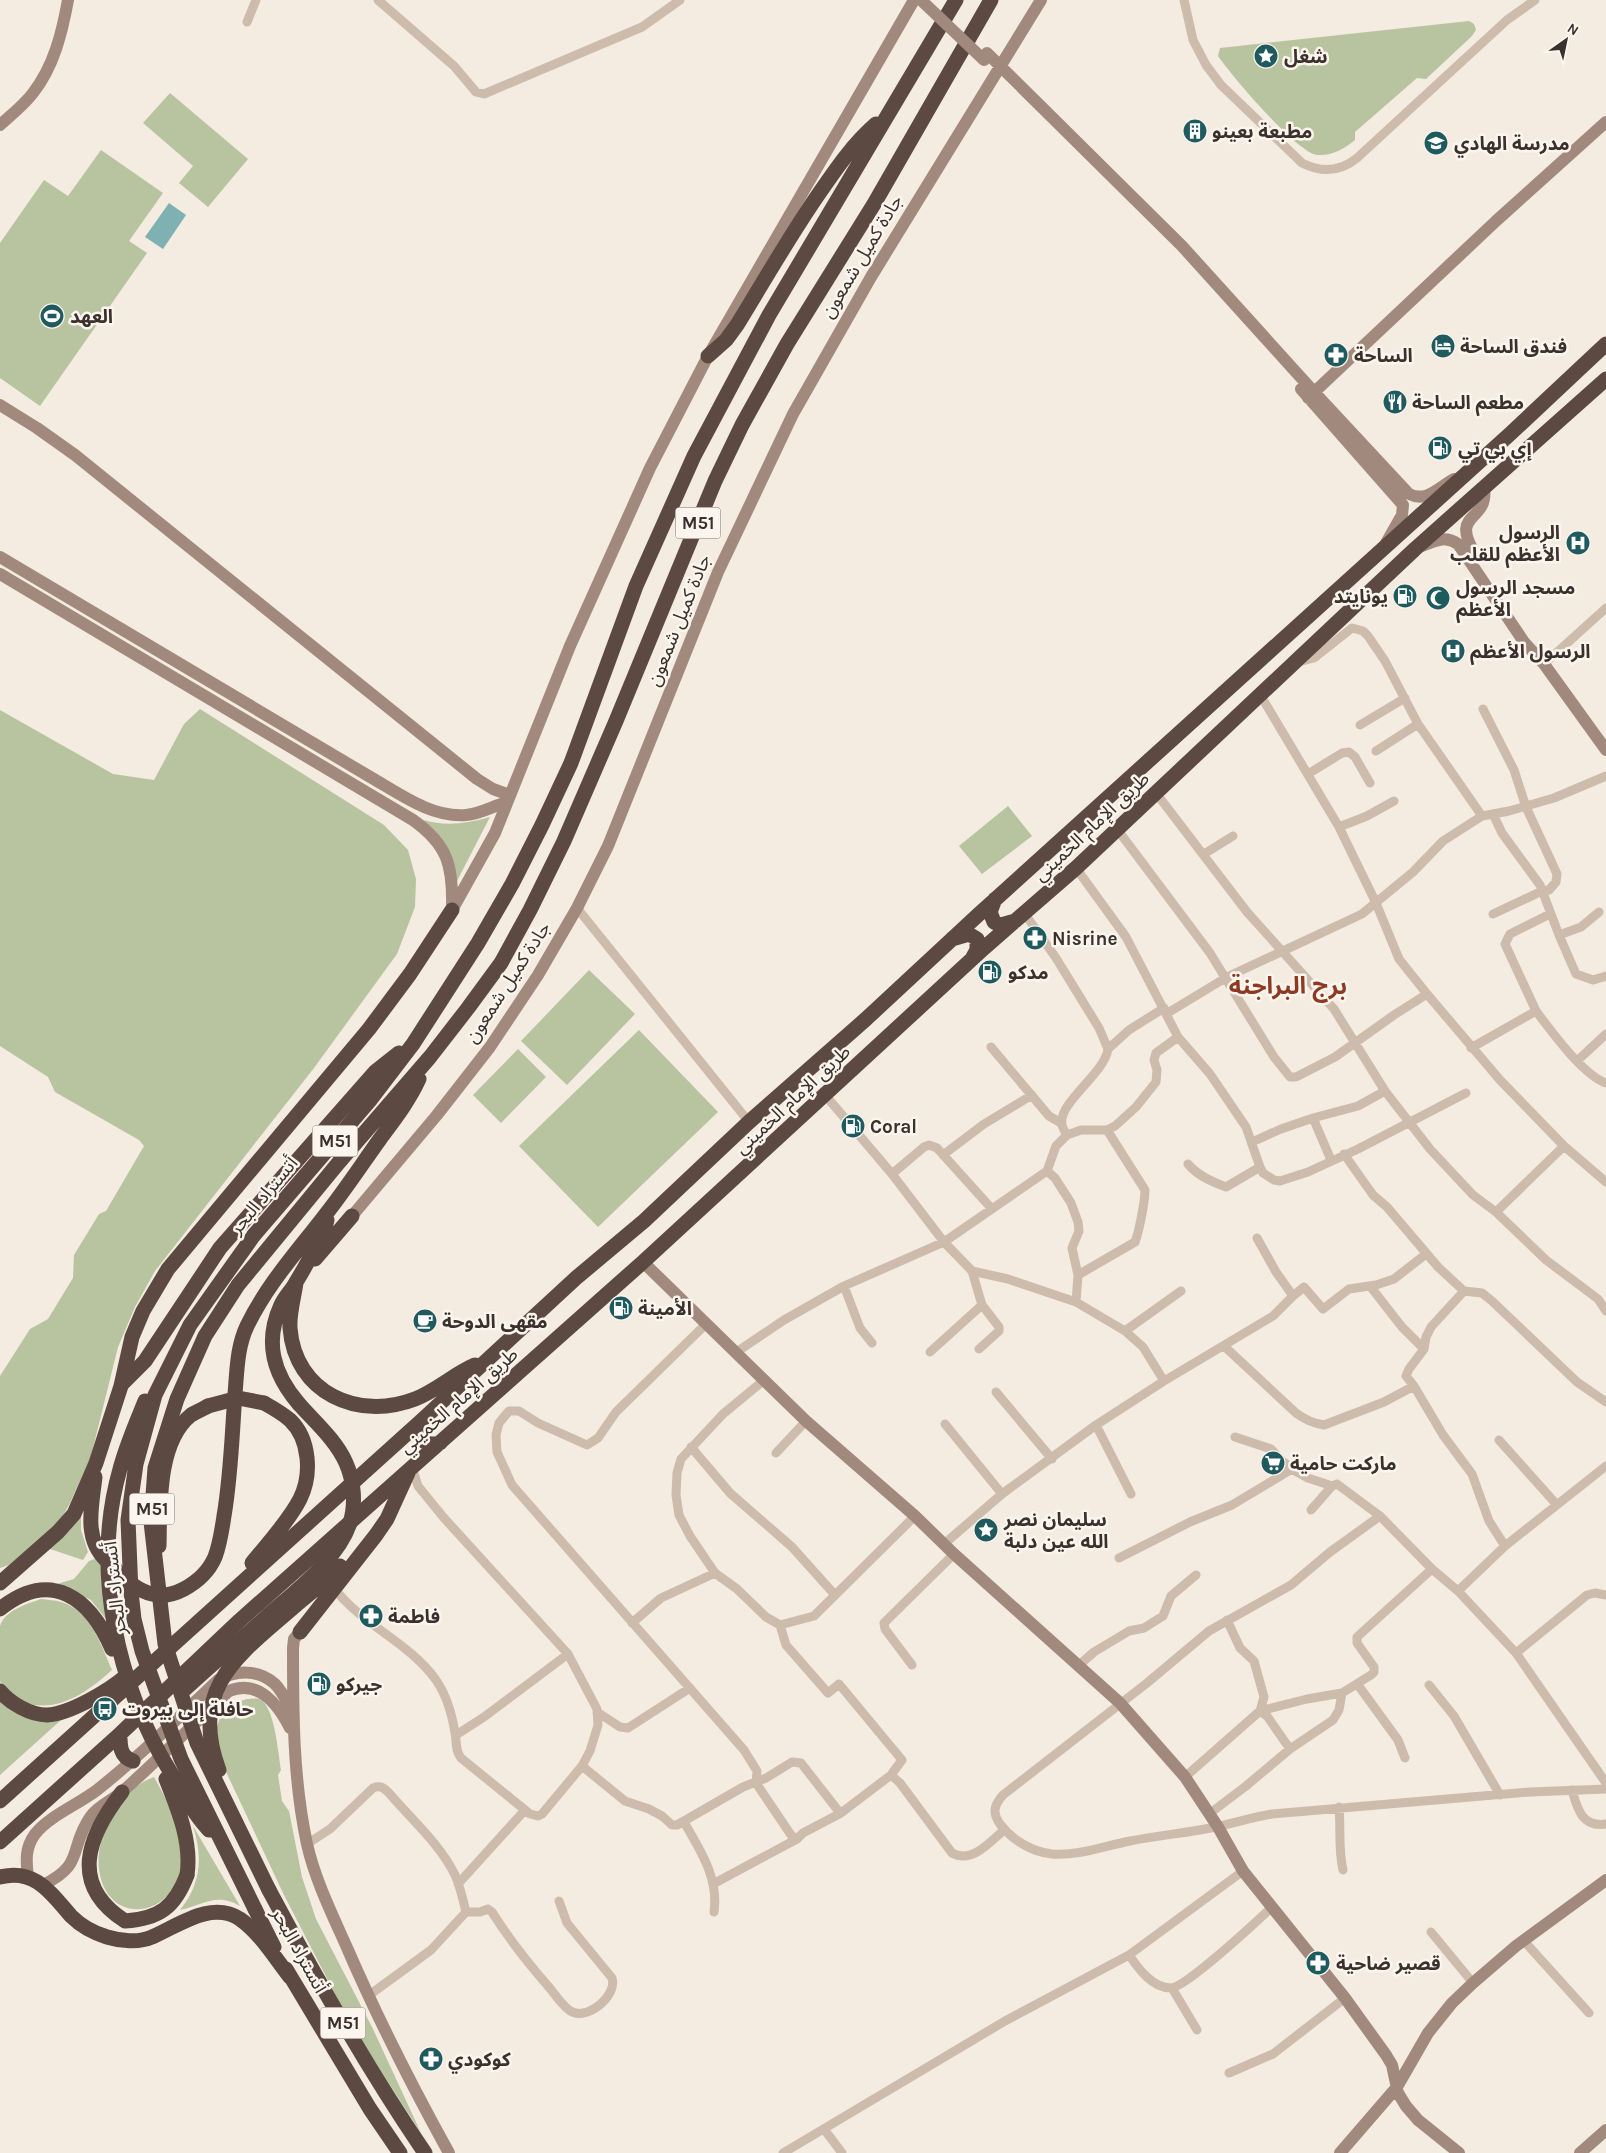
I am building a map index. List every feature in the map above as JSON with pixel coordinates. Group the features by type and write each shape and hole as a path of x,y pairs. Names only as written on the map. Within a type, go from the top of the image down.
{"highway":[{"name":"M51","path":"413,1044 478,943 512,884 542,825 571,763 636,586 694,456 770,315 886,115 956,0"},
{"name":"جادة كميل شمعون","path":"430,1056 501,963 530,910 564,841 620,712 715,481 742,425 787,344 874,204 991,0"},
{"path":"708,356 726,340 737,325 803,216 854,144 886,115"},
{"name":"طريق الإمام الخميني","path":"0,1801 486,1362 576,1278 644,1221 749,1122 866,1019 995,899 1384,549 1606,344"},
{"name":"طريق الإمام الخميني","path":"0,1842 120,1734 239,1621 643,1262 826,1096 972,960 1076,868 1416,549 1606,379"},
{"path":"995,899 990,912 994,922 1001,925 1020,918"},
{"path":"0,1583 58,1532 74,1514 96,1463 121,1386 132,1337 143,1311 168,1269 368,1029 410,974 452,910"},
{"path":"952,939 969,934 977,939 977,950 972,960"},
{"path":"121,1386 145,1361 220,1248 243,1221 376,1072 413,1044"},
{"name":"أتستراد البحر","path":"400,2153 370,2109 290,1977 180,1759 142,1652 134,1619 128,1520 136,1464 155,1395 190,1325 254,1235 371,1099 413,1044"},
{"path":"96,1463 90,1517 91,1538 103,1558 140,1591 154,1596 174,1594 192,1584 206,1572 215,1557 228,1494 239,1348 246,1329 279,1272 327,1214 408,1100 430,1056"},
{"name":"أتستراد البحر","path":"425,2153 390,2102 321,1987 269,1890 197,1743 166,1644 151,1522 156,1468 177,1399 205,1336 238,1285 340,1161 430,1056"},
{"path":"327,1214 325,1228 299,1278 290,1327 294,1349 305,1371 317,1387 347,1402 373,1407 414,1399 466,1369 486,1362"},
{"path":"154,1702 185,1689 296,1590 330,1557 341,1542 350,1522 353,1491 346,1464 338,1449 285,1388 276,1370 272,1355 276,1320 281,1304 299,1278 352,1216"},
{"path":"133,1694 114,1623 109,1580 109,1538 112,1508 120,1470 147,1395 190,1325"},
{"path":"0,1691 15,1704 31,1711 48,1715 84,1704 118,1683 190,1618 221,1602 288,1518 301,1498 308,1475 308,1460 305,1446 291,1421 264,1403 238,1398 208,1406 192,1415 182,1425 173,1439 165,1461 159,1515 158,1590"},
{"path":"420,1421 419,1434 422,1440 432,1445 440,1443"},
{"path":"300,1632 387,1519 410,1468"},
{"path":"250,1851 214,1757 209,1737 209,1715 212,1699 231,1666 243,1652 330,1577 362,1540 410,1468"},
{"path":"0,1609 13,1599 42,1589 68,1594 91,1612 102,1627 133,1694 174,1798 190,1858 182,1889 174,1901 163,1911 150,1917 125,1920 107,1908 93,1888 89,1864 98,1829 108,1809 122,1792"},
{"path":"147,1731 195,1814 222,1844"},
{"path":"120,1734 122,1754 127,1759 133,1761"},
{"path":"0,1877 28,1877 43,1885 61,1902 72,1916 89,1930 122,1941 150,1938 173,1925 199,1915 214,1912 239,1918 249,1926 290,1977"}],"street":[{"path":"0,125 33,94 46,73 60,41 68,0"},
{"path":"247,22 256,0"},
{"path":"378,0 454,66 476,92 484,94 642,27 680,0"},
{"name":"جادة كميل شمعون","path":"352,1216 437,1115 490,1047 538,975 577,908 608,846 718,572 793,414 870,277 1041,0"},
{"path":"1184,0 1193,40 1206,65 1217,80 1302,163 1311,168 1331,170 1350,164 1358,158 1507,20 1535,0"},
{"path":"452,910 495,833 599,581 650,468 708,356 922,1 1000,69 1182,246 1311,395 1403,505 1402,515 1388,537 1384,549"},
{"path":"1311,395 1496,221 1606,122"},
{"path":"1311,395 1413,496 1425,497 1467,473"},
{"path":"0,405 75,455 470,774 508,799"},
{"path":"1484,488 1485,497 1483,504 1468,522 1462,541 1544,663 1606,750"},
{"path":"1416,549 1440,539 1462,541"},
{"path":"0,557 364,773 431,810 466,815 508,799"},
{"path":"0,574 421,826 439,842 446,855 452,880 452,910"},
{"path":"1544,663 1606,608"},
{"path":"1295,663 1314,658 1346,632 1356,628 1368,636 1405,698 1418,724 1482,816"},
{"path":"1261,696 1339,827 1376,903 1399,958 1471,1048 1564,1146 1606,1182"},
{"path":"1360,725 1405,698"},
{"path":"1483,709 1514,770 1526,807 1557,874 1556,882 1552,888 1542,890 1493,914"},
{"path":"1376,751 1418,724"},
{"path":"1308,774 1342,753 1349,752 1355,757 1370,783"},
{"path":"1061,1123 1067,1107 1105,1060 1108,1049 1129,1030 1227,977 1348,921 1376,903 1413,872 1443,841 1482,816 1526,807 1554,798 1606,776"},
{"path":"1156,793 1247,912 1334,1009 1385,1090 1430,1149 1474,1195 1496,1212 1546,1260 1598,1299 1606,1311"},
{"path":"1339,827 1367,816 1394,801"},
{"path":"1493,814 1502,833 1542,890 1550,914 1576,974 1593,980 1606,976"},
{"path":"1118,829 1227,977 1274,1057 1290,1077 1296,1076 1335,1057 1427,994"},
{"path":"1204,854 1233,836"},
{"path":"1076,868 1126,937 1178,1037 1210,1074 1246,1127 1254,1153 1263,1173 1280,1182 1308,1172 1358,1149 1466,1093"},
{"path":"577,908 749,1122"},
{"path":"1559,935 1581,926 1599,912"},
{"path":"1550,914 1510,934 1505,944 1536,1010 1577,1061 1600,1081 1606,1083"},
{"path":"1020,918 1056,958 1099,1028 1108,1049"},
{"path":"1471,1048 1536,1010"},
{"path":"1577,1061 1606,1034"},
{"path":"735,1353 784,1320 844,1286 944,1242 1047,1171 1056,1146 1067,1135 1081,1130 1107,1130 1115,1126 1145,1098 1157,1077 1155,1056 1178,1037"},
{"path":"992,1047 1053,1120 1061,1123 1067,1135"},
{"path":"1252,1142 1280,1128 1358,1106 1385,1090"},
{"path":"943,1155 995,1116 1032,1095"},
{"path":"826,1096 892,1174 944,1242 972,1271 982,1305 999,1327 999,1331 979,1349"},
{"path":"1313,1118 1331,1160"},
{"path":"1078,1275 1135,1242 1145,1199 1145,1190 1107,1130"},
{"path":"892,1174 929,1145 937,1148 992,1209"},
{"path":"1496,1212 1564,1146"},
{"path":"1344,1154 1373,1195 1386,1207 1426,1254 1464,1291 1482,1293 1542,1346 1577,1382 1606,1402"},
{"path":"1188,1164 1210,1181 1226,1187 1260,1167"},
{"path":"1047,1171 1055,1178 1071,1203 1078,1222 1079,1232 1072,1248 1078,1275 1076,1302"},
{"path":"1257,1238 1276,1272 1293,1296"},
{"path":"944,1544 1002,1494 1096,1425 1164,1381 1272,1316 1304,1287 1323,1309 1349,1289 1370,1286 1394,1279 1426,1254"},
{"path":"643,1262 806,1421 915,1516 954,1554 1120,1703 1185,1777 1218,1827 1243,1871 1386,2054 1392,2065 1401,2099 1412,2113 1458,2153"},
{"path":"972,1271 1008,1279 1076,1302 1125,1331 1143,1347 1164,1381"},
{"path":"844,1286 860,1328 872,1343"},
{"path":"1370,1286 1402,1327 1424,1349"},
{"path":"1125,1331 1181,1291"},
{"path":"1464,1291 1431,1327 1426,1337 1424,1349 1406,1376 1443,1435 1472,1474 1488,1521 1505,1546"},
{"path":"930,1352 982,1305"},
{"path":"706,1324 616,1412 604,1432 593,1442 587,1445 538,1423 518,1411 509,1411 503,1416 496,1435 498,1452 512,1485 752,1761 757,1770 756,1783 791,1835 797,1839"},
{"path":"1224,1346 1296,1413 1307,1421 1324,1425 1384,1402 1414,1386"},
{"path":"713,1884 797,1839 803,1833 840,1813 891,1775 902,1760 839,1684 828,1693 786,1645 780,1625 766,1617 737,1589 715,1573 690,1536 679,1515 676,1495 677,1473 681,1459 723,1414 763,1381"},
{"path":"996,1392 1052,1459"},
{"path":"776,1452 806,1421"},
{"path":"945,1424 1002,1494"},
{"path":"1096,1425 1131,1494"},
{"path":"1235,1436 1271,1449 1292,1469 1308,1478 1332,1486"},
{"path":"1499,1440 1557,1505"},
{"path":"691,1447 730,1493 792,1547 835,1595"},
{"path":"1458,1591 1505,1546 1606,1466"},
{"path":"334,1588 351,1608 419,1660 435,1678 448,1701 456,1735 456,1747 461,1758 525,1810 534,1816 542,1814 582,1766 596,1735 597,1712 568,1654 444,1518 418,1486 410,1468"},
{"path":"1119,1558 1190,1522 1232,1505 1292,1469"},
{"path":"1311,1510 1332,1486 1337,1484 1380,1516 1432,1569 1458,1591 1516,1653 1606,1783"},
{"path":"780,1625 814,1616 915,1516"},
{"path":"1380,1516 1330,1552 1291,1585 1227,1620 1187,1648 1147,1683 1003,1795 994,1808 994,1816 1004,1830 1033,1849 1050,1854 1072,1854 1154,1836 1218,1827 1246,1818 1272,1814 1339,1807 1606,1789"},
{"path":"912,1665 885,1629 884,1623 954,1554"},
{"path":"1185,1777 1260,1711 1291,1702 1342,1694 1358,1685 1374,1672 1374,1667 1357,1643 1357,1637 1432,1569"},
{"path":"632,1622 661,1598 715,1573"},
{"path":"1078,1666 1094,1652 1129,1631 1144,1628 1163,1616 1171,1596 1196,1576"},
{"path":"1516,1653 1587,1595 1595,1593 1606,1595"},
{"path":"1227,1620 1240,1648 1254,1661 1264,1697 1260,1711"},
{"path":"300,1632 294,1639 292,1648 293,1733 307,1844 330,1909 368,1996 413,2088 449,2153"},
{"path":"456,1735 484,1717 568,1654"},
{"path":"28,1877 27,1848 37,1831 95,1791 133,1761 218,1680 229,1674 250,1672 269,1680 282,1693 293,1714"},
{"path":"1358,1685 1398,1740 1405,1758"},
{"path":"1429,1686 1454,1716 1500,1795"},
{"path":"43,1885 60,1877 68,1868 73,1860 85,1825 92,1814 122,1792 229,1691 237,1688 246,1688 261,1692 279,1707 293,1733"},
{"path":"597,1712 620,1727 628,1728 690,1688"},
{"path":"1209,1814 1290,1749 1333,1720 1339,1710 1342,1694"},
{"path":"1260,1711 1267,1716 1290,1749"},
{"path":"582,1766 625,1801 656,1812 672,1825 684,1822 743,1787 756,1783 792,1762 801,1763 840,1813"},
{"path":"891,1775 900,1783 952,1854 959,1857 970,1856 1004,1830"},
{"path":"307,1844 330,1829 373,1788 382,1787 447,1861 458,1884 466,1912"},
{"path":"1572,1790 1578,1812 1584,1819 1595,1824 1606,1824"},
{"path":"1339,1807 1341,1833 1338,1851 1343,1870"},
{"path":"458,1884 525,1810"},
{"path":"684,1822 706,1860 713,1884 714,1912"},
{"path":"783,2153 1005,2021 1129,1956 1243,1871"},
{"path":"1340,2153 1397,2087 1428,2033 1452,2003 1524,1941 1606,1880"},
{"path":"368,1996 431,1950 466,1912 480,1912 488,1909 528,1964 568,2010 580,2014 591,2011 612,1990 614,1984 612,1978 567,1923 559,1901"},
{"path":"1172,1988 1203,1967 1271,1908"},
{"path":"1431,1932 1473,1983"},
{"path":"1524,1941 1589,2013"},
{"path":"1129,1956 1144,1975 1159,1984 1172,1988 1197,2030"},
{"path":"1228,2073 1272,2054 1344,1998"},
{"path":"824,2130 842,2153"},
{"path":"1580,2153 1606,2130"}],"green space":[{"path":"1469,21 1474,24 1476,30 1472,36 1426,79 1417,78 1355,132 1355,140 1342,149 1328,154 1317,155 1308,151 1280,128 1218,56 1220,48"},
{"path":"170,93 248,159 208,207 179,183 193,166 143,123"},
{"name":"العهد","path":"101,150 163,193 129,241 147,253 40,406 0,378 0,243 44,180 68,196"},
{"path":"200,709 384,825 408,850 416,879 415,907 397,954 314,1068 155,1271 135,1307 118,1347 91,1456 70,1503 58,1525 9,1565 0,1568 0,1376 30,1329 48,1319 73,1278 74,1255 99,1214 106,1211 144,1146 139,1140 55,1092 48,1077 0,1046 0,710 113,774 154,780 184,724"},
{"path":"1008,806 1032,836 982,874 959,846"},
{"path":"490,817 457,881 424,820 440,823 457,823"},
{"path":"589,970 635,1014 567,1085 521,1041"},
{"path":"639,1030 718,1112 598,1227 519,1146"},
{"path":"518,1049 546,1077 501,1123 473,1095"},
{"path":"81,1513 81,1530 88,1552 83,1560 44,1547"},
{"path":"100,1557 105,1588 106,1619 91,1600 57,1584 74,1579 89,1561"},
{"path":"41,1599 61,1602 80,1612 99,1640 112,1670 94,1685 73,1698 50,1705 26,1703 8,1692 0,1681 0,1626 3,1620 17,1608"},
{"path":"247,1699 259,1699 269,1710 277,1742 281,1770 278,1775 282,1801 289,1811 302,1877 316,1919 373,2029 421,2133 350,2023 284,1895 220,1759 215,1732 221,1715 234,1703"},
{"path":"0,1700 63,1713 61,1720 0,1775"},
{"path":"154,1777 170,1806 180,1830 184,1860 182,1874 178,1884 162,1901 141,1909 131,1909 121,1906 106,1891 99,1872 100,1846 104,1833 120,1804 138,1785"},
{"path":"193,1826 240,1906 224,1900 217,1900 180,1910 192,1890 198,1870 198,1849"}],"water":[{"path":"169,203 186,215 163,249 145,237"}],"place":[{"name":"شغل","path":"1266,56"},
{"name":"مطبعة بعينو","path":"1195,131"},
{"name":"مدرسة الهادي","path":"1436,143"},
{"name":"العهد","path":"52,316"},
{"name":"فندق الساحة","path":"1443,346"},
{"name":"الساحة","path":"1336,355"},
{"name":"مطعم الساحة","path":"1395,402"},
{"name":"إي بي تي","path":"1440,448"},
{"name":"الرسول الأعظم للقلب","path":"1578,543"},
{"name":"يونايتد","path":"1405,596"},
{"name":"مسجد الرسول الأعظم","path":"1438,598"},
{"name":"الرسول الأعظم","path":"1453,651"},
{"name":"Nisrine","path":"1035,938"},
{"name":"مدكو","path":"990,972"},
{"name":"Coral","path":"853,1126"},
{"name":"الأمينة","path":"621,1308"},
{"name":"مقهى الدوحة","path":"425,1321"},
{"name":"ماركت حامية","path":"1273,1463"},
{"name":"سليمان نصر الله عين دلبة","path":"986,1530"},
{"name":"فاطمة","path":"371,1616"},
{"name":"جيركو","path":"319,1684"},
{"name":"حافلة إلى بيروت","path":"105,1709"},
{"name":"قصير ضاحية","path":"1318,1963"},
{"name":"كوكودي","path":"431,2059"}],"district":[{"name":"برج البراجنة","path":"1288,986"}]}
